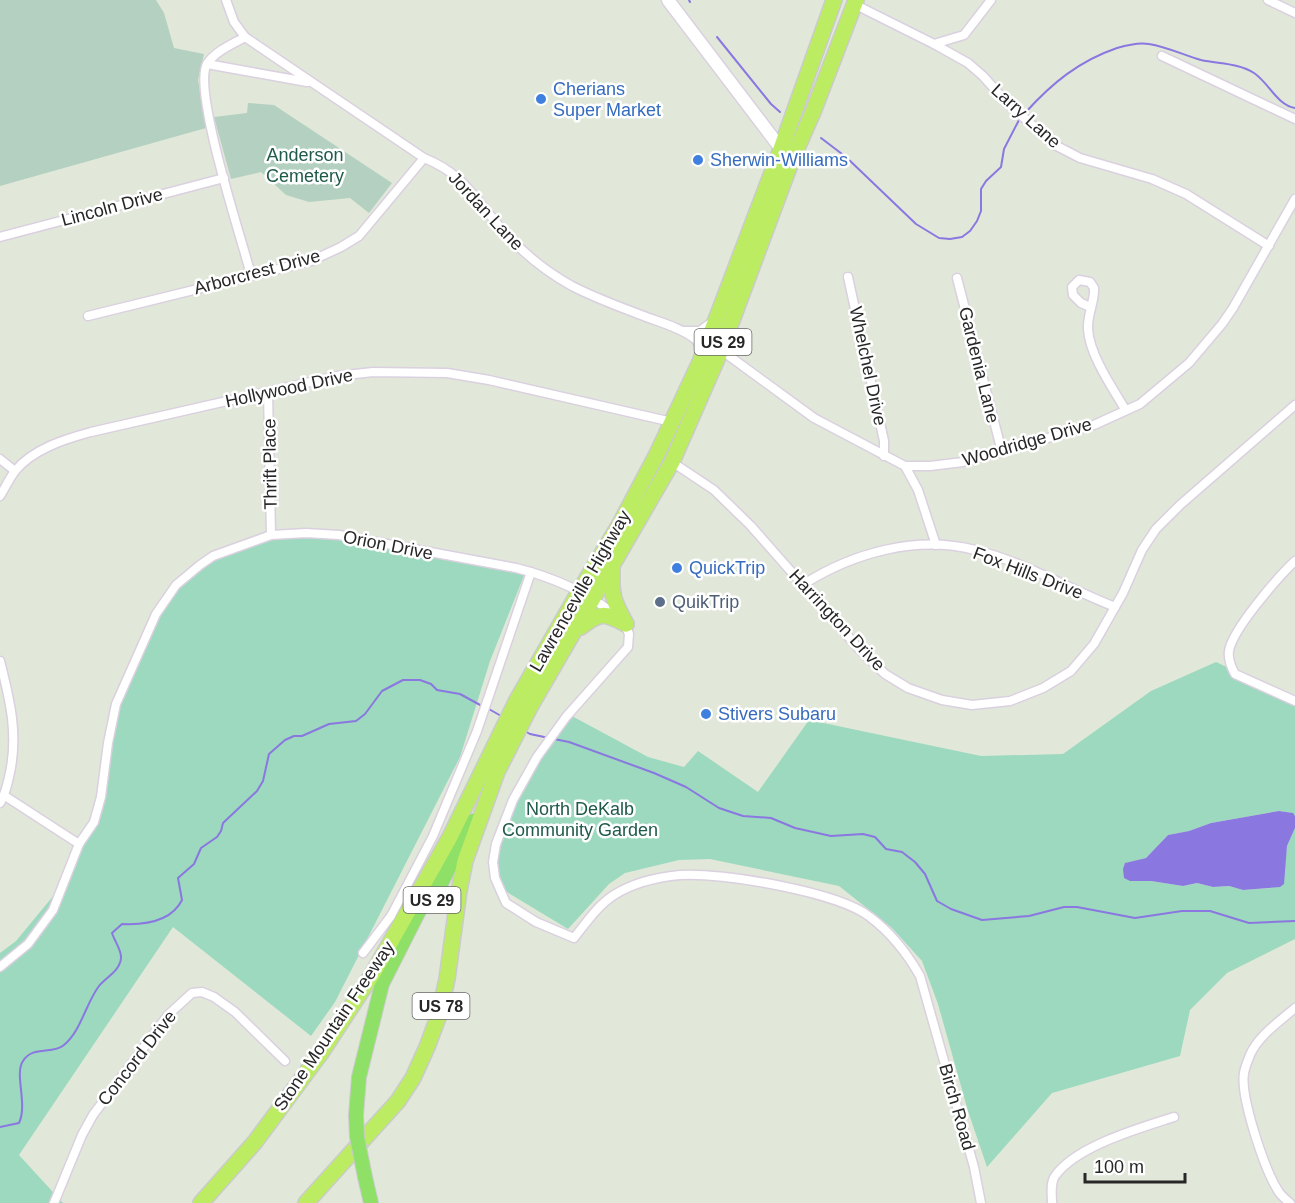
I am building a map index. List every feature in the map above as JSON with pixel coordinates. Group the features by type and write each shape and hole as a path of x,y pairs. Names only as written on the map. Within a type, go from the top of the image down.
{"highway":[{"name":"US 29","path":"791,162 813,112 855,2"},
{"name":"US 29","path":"781,149 832,3"},
{"name":"Lawrenceville Highway","path":"450,837 507,738 579,591 620,524 672,422 700,362 781,149"},
{"name":"Lawrenceville Highway","path":"524,704 575,631 672,462 721,350 791,162"},
{"path":"612,567 611,591 626,624"},
{"path":"575,631 590,619 603,614 626,624"},
{"name":"Lawrenceville Highway","path":"497,772 507,738"},
{"name":"US 78","path":"306,1203 398,1101 413,1078 427,1047 439,1015 447,979 465,861 497,772"},
{"name":"Stone Mountain Freeway","path":"201,1203 255,1142 321,1053 372,975 450,837"}],"main road":[{"path":"668,0 791,162"},
{"name":"Lawrenceville Highway","path":"370,1029 497,772"},
{"name":"Lawrenceville Highway","path":"371,1203 357,1137 359,1077 382,984 423,903 450,837"}],"street":[{"name":"Jordan Lane","path":"226,0 234,22 245,38 424,158 442,165 460,179 514,242 553,273 589,295 697,340 700,362"},
{"path":"934,44 964,35 991,0"},
{"path":"1268,0 1295,13"},
{"name":"Larry Lane","path":"855,2 968,63 1055,145 1080,158 1152,179 1186,194 1269,246"},
{"path":"245,38 219,52 207,64 204,84 206,111 251,275"},
{"path":"1162,56 1295,119"},
{"path":"207,64 311,82"},
{"name":"Arborcrest Drive","path":"88,316 311,261 341,247 372,223 387,201 424,158"},
{"name":"Lincoln Drive","path":"0,237 224,178"},
{"name":"Woodridge Drive","path":"721,350 814,418 905,466 963,462 1002,452 1094,425 1140,404 1189,363 1222,324 1295,199"},
{"name":"Whelchel Drive","path":"848,277 884,441 884,456"},
{"name":"Gardenia Lane","path":"957,278 1002,452"},
{"path":"1090,307 1088,325 1090,342 1125,409"},
{"path":"680,331 703,330 718,315"},
{"name":"Hollywood Drive","path":"0,496 15,471 61,440 337,376 373,372 447,374 489,380 672,422"},
{"name":"Thrift Place","path":"268,392 272,536"},
{"name":"Harrington Drive","path":"672,462 714,490 804,584 860,650 885,674 908,688 942,700 972,705 1010,700 1043,688 1071,671 1094,644 1123,592 1142,550 1156,529 1180,505 1295,405"},
{"path":"0,459 15,471"},
{"path":"905,466 918,490 936,545"},
{"name":"Orion Drive","path":"0,967 28,944 53,910 79,844 94,822 101,797 116,704 156,614 177,585 213,556 272,536 306,533 339,535 531,572 555,579 594,599 626,624"},
{"name":"Fox Hills Drive","path":"804,584 843,562 882,550 936,545 974,550 1027,568 1114,608"},
{"path":"1295,561 1236,633 1229,651 1231,667 1235,674 1295,701"},
{"path":"363,953 391,916 433,836 477,731 531,572"},
{"name":"Birch Road","path":"626,624 629,634 626,650 566,717 537,757 513,800 496,844 493,862 495,878 506,903 536,922 574,938 593,913 615,894 660,877 711,875 787,887 834,900 870,916 912,963 920,976 974,1167 981,1203"},
{"path":"0,661 13,714 15,749 2,799 79,844"},
{"name":"Concord Drive","path":"54,1203 82,1135 93,1115 168,1015 192,993 202,992 214,997 235,1012 285,1061"},
{"path":"1290,1203 1278,1192 1268,1171 1250,1113 1244,1074 1251,1052 1270,1029 1295,1008"},
{"path":"1052,1203 1054,1178 1063,1167 1103,1142 1174,1117"}],"green space":[{"path":"0,0 156,0 164,13 174,48 204,54 198,80 206,128 0,186"},
{"name":"Anderson Cemetery","path":"248,103 274,105 392,183 369,213 350,198 309,202 286,195 261,172 231,179 214,117 247,113"},
{"path":"352,535 525,573 490,661 460,757 335,1002 311,1036 173,927 19,1155 63,1203 0,1203 0,953 16,941 54,895 98,819 112,714 153,616 181,581 211,555 274,538"},
{"name":"North DeKalb Community Garden","path":"1216,662 1295,699 1295,816 1292,813 1279,811 1211,823 1168,835 1146,858 1126,863 1130,881 1151,881 1183,886 1197,883 1213,887 1229,886 1243,890 1271,888 1284,871 1287,846 1295,828 1295,939 1227,973 1190,1010 1180,1056 1052,1093 987,1167 968,1111 938,1004 922,961 892,928 839,886 710,859 679,860 625,873 609,884 568,929 502,889 495,866 505,824 549,743 570,715 648,757 684,767 698,751 758,792 809,720 981,756 1063,754 1151,691"}],"shaded area":[{"path":"1279,811 1293,813 1295,816 1295,828 1287,846 1284,884 1280,887 1243,890 1229,886 1213,887 1197,883 1183,886 1151,881 1130,881 1124,878 1125,863 1146,858 1168,835 1211,823"}],"waterway":[{"path":"717,37 780,112"},
{"path":"1025,113 1045,92 1078,66 1103,53 1141,43 1162,47 1201,60 1248,70 1259,77 1283,103 1295,108"},
{"path":"821,138 846,157 916,224 939,238 950,239 962,237 977,221 981,211 981,189 1001,167 1004,149 1019,120"},
{"path":"0,1127 19,1123 22,1107 20,1074 23,1061 32,1053 64,1045 75,1032 99,986 118,967 121,955 112,933 122,924 148,923 164,918 177,907 182,900 178,878 194,864 201,848 217,837 223,823 257,791 263,781 269,754 285,740 294,736 302,736 329,724 356,721 365,714 382,691 403,680 420,680 431,684 437,690 460,694 482,706"},
{"path":"487,708 503,717"},
{"path":"523,730 549,738"},
{"path":"554,739 569,742 654,773 686,787 719,808 743,816 771,818 795,828 831,836 863,834 875,837 886,849 902,852 915,862 925,874 937,901 951,909 982,920 1029,916 1064,907 1077,907 1135,918 1182,911 1210,911 1249,923 1295,921"}],"place":[{"name":"Cherians Super Market","path":"541,99"},
{"name":"Sherwin-Williams","path":"698,160"},
{"name":"QuickTrip","path":"677,568"},
{"name":"QuikTrip","path":"660,602"},
{"name":"Stivers Subaru","path":"706,714"}]}
